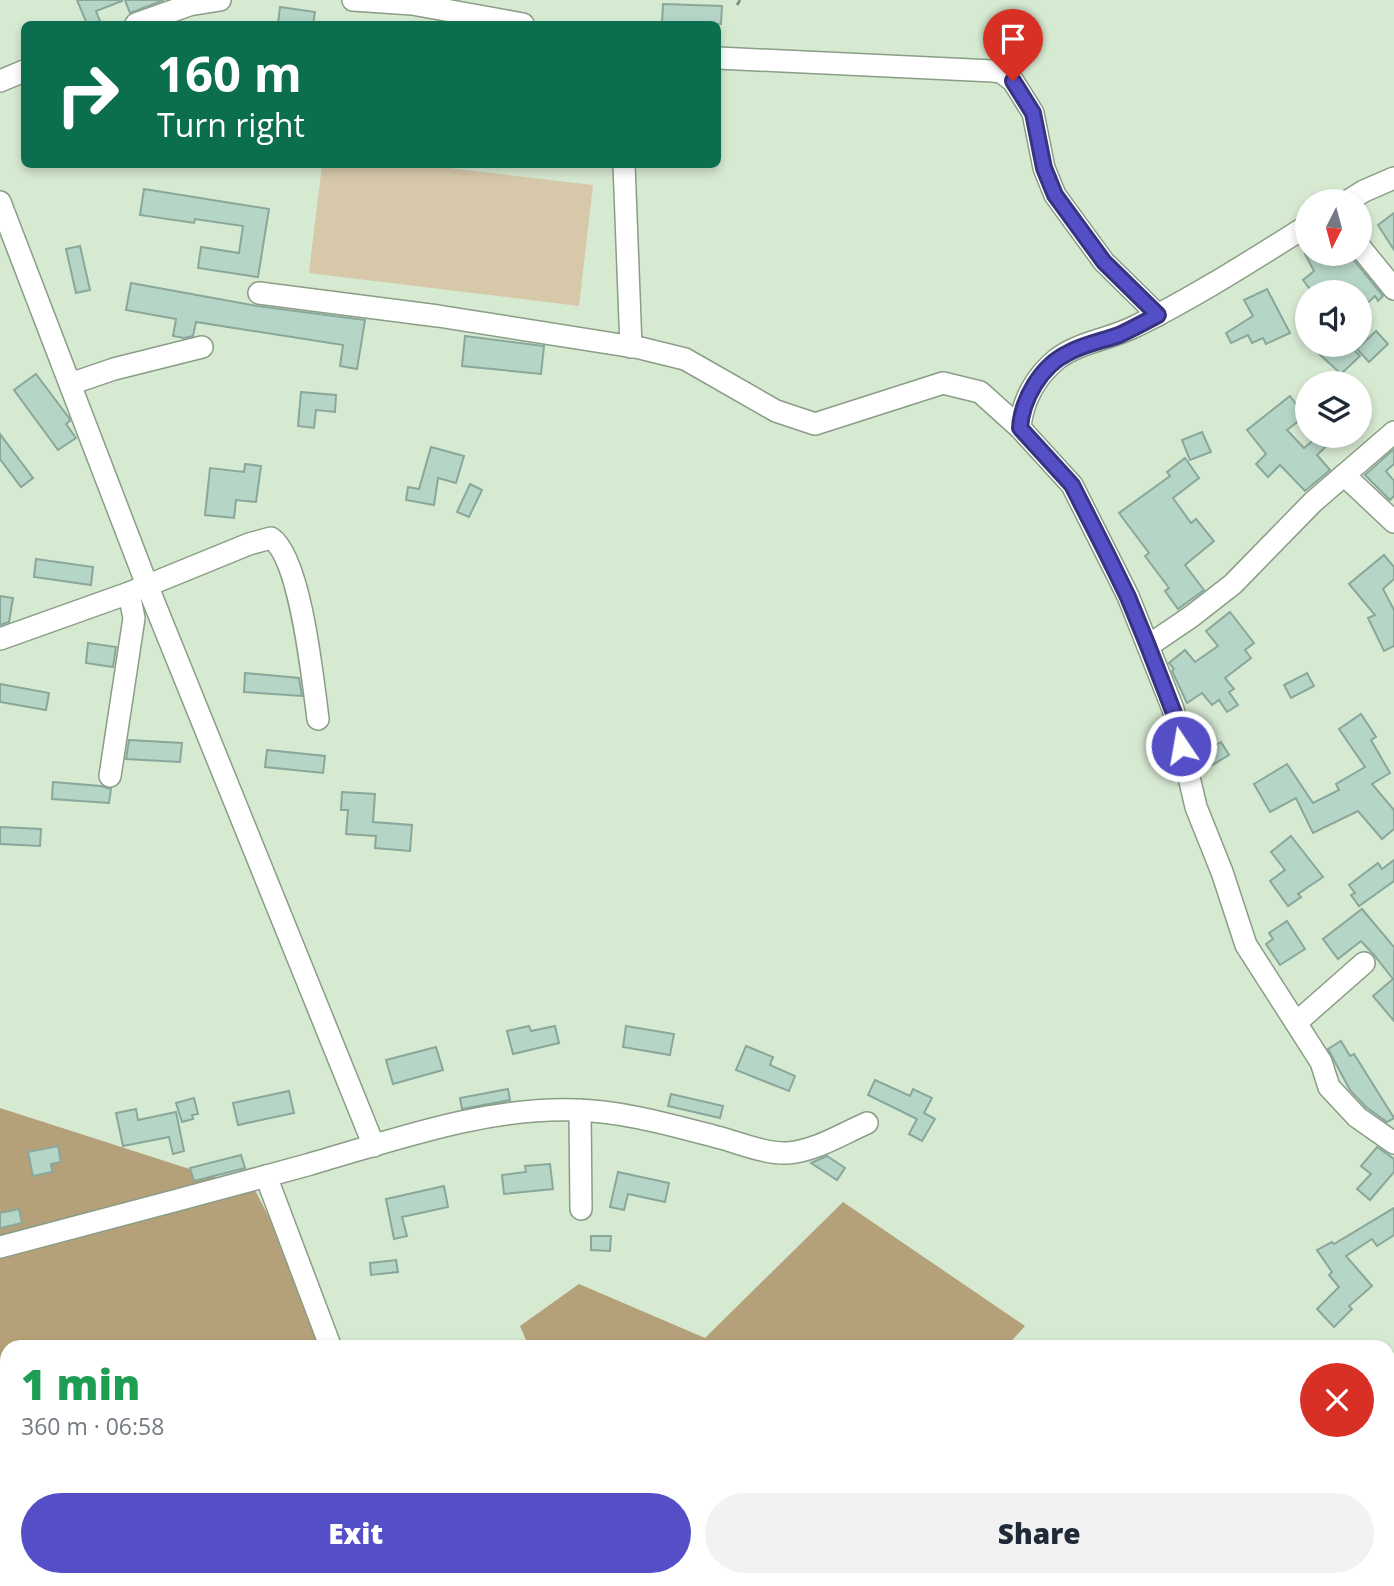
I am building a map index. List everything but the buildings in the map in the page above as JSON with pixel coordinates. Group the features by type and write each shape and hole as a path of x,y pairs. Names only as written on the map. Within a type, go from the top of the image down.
{"street":[{"path":"144,21 189,5 220,0"},
{"path":"353,0 412,4 506,21"},
{"path":"721,58 993,71 1008,75 1021,90 1033,113 1044,168 1055,195 1104,262 1158,315"},
{"path":"0,81 21,72"},
{"path":"624,168 631,347"},
{"path":"1371,189 1394,177"},
{"path":"0,202 8,250 70,384 138,589 374,1146"},
{"path":"1020,428 1023,408 1032,389 1055,361 1076,349 1116,336 1190,299 1295,233"},
{"path":"1372,262 1394,289"},
{"path":"259,293 438,316 631,347 685,359 776,411 815,424 943,383 979,392 1020,428 1072,485 1128,597 1177,721 1182,756 1196,807 1222,872 1246,945 1321,1062 1329,1087 1357,1116 1394,1143"},
{"path":"70,384 202,347"},
{"path":"1148,646 1233,584 1313,502 1394,432"},
{"path":"1344,475 1394,522"},
{"path":"0,639 138,589 265,538 275,540 289,566 302,615 318,719"},
{"path":"110,776 138,589"},
{"path":"1297,1022 1364,963"},
{"path":"0,1247 492,1116 542,1110 580,1110 620,1115 692,1130 756,1148 788,1153 806,1150 867,1123"},
{"path":"580,1110 581,1209"},
{"path":"266,1176 328,1340"}],"path":[{"path":"737,5 740,0"}],"shaded area":[{"path":"322,168 448,168 593,185 579,306 309,273"},
{"path":"0,1108 255,1190 331,1340 0,1340"},
{"path":"843,1202 1025,1326 1012,1340 526,1340 520,1326 579,1284 705,1338"}],"route":[{"path":"1013,81 1033,113 1044,168 1055,195 1104,262 1158,315 1116,336 1067,353 1055,361 1032,389 1023,408 1020,428 1072,485 1106,552 1128,597 1177,721 1181,746"}]}
